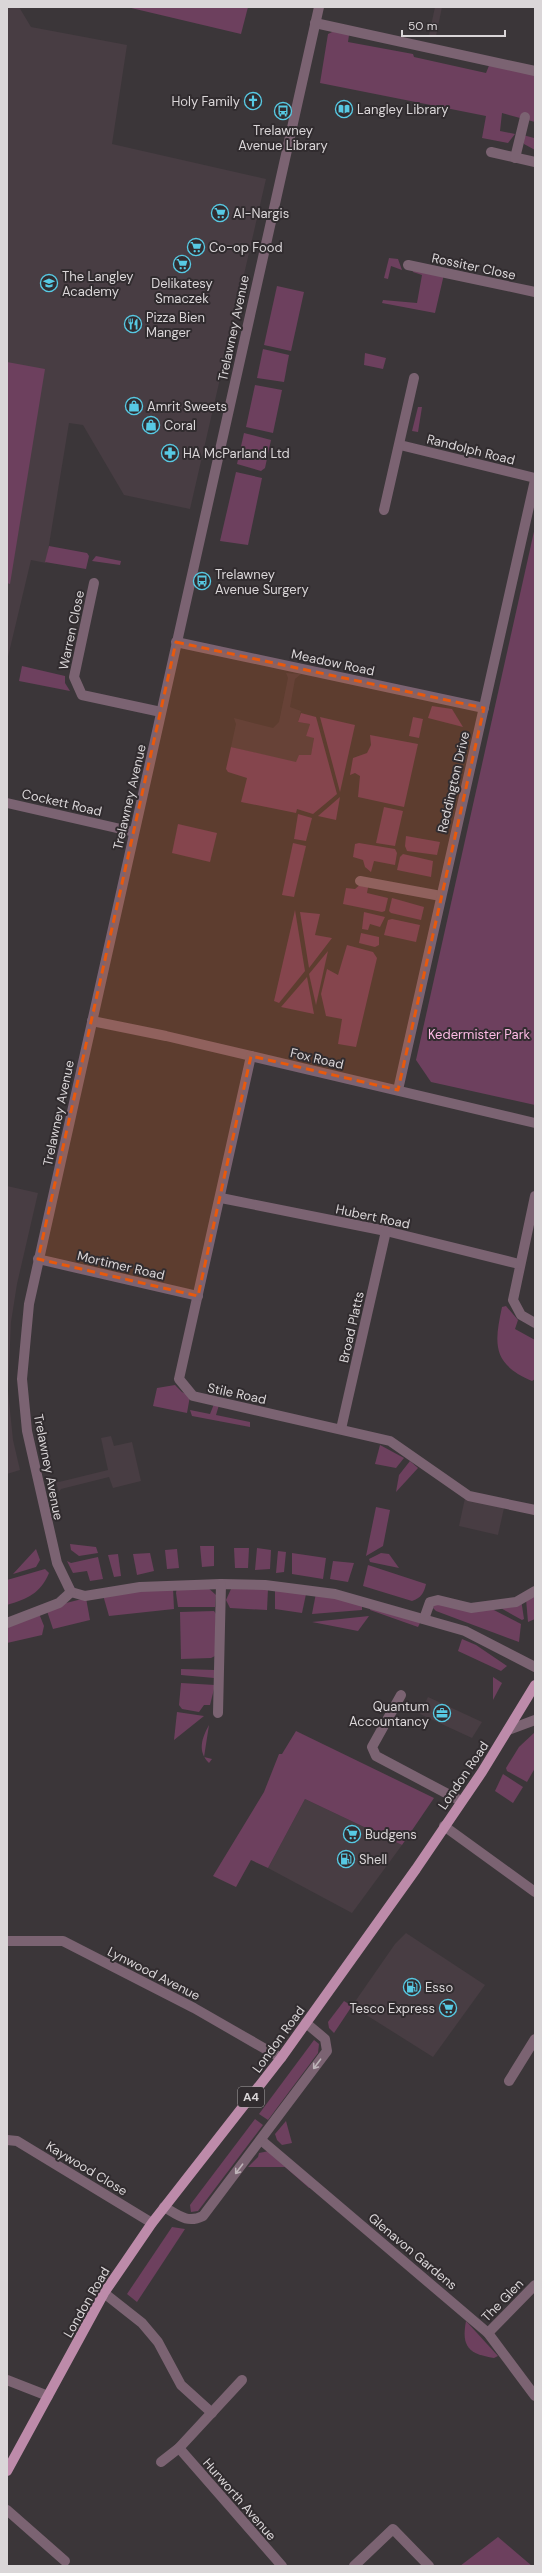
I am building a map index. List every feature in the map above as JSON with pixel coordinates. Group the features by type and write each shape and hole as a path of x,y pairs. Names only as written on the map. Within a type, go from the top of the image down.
{"main road":[{"name":"London Road","path":"7,2471 104,2294 152,2223 281,2058 306,2023 461,1801 508,1730 535,1685"}],"street":[{"name":"Trelawney Avenue","path":"71,1592 57,1563 27,1430 22,1379 29,1304 318,7"},
{"path":"315,23 535,71"},
{"path":"515,158 525,117"},
{"path":"491,152 535,162"},
{"name":"Rossiter Close","path":"408,265 535,292"},
{"path":"384,510 414,378"},
{"name":"Randolph Road","path":"400,445 535,479"},
{"name":"Reddington Drive","path":"398,1090 535,479"},
{"name":"Warren Close","path":"94,583 74,677 82,695 161,712"},
{"name":"Meadow Road","path":"176,642 484,708"},
{"name":"Cockett Road","path":"7,803 134,832"},
{"path":"360,880 441,896"},
{"name":"Fox Road","path":"92,1021 251,1056 535,1122"},
{"name":"Stile Road","path":"251,1056 221,1198 179,1379 193,1396 390,1441 469,1496 535,1510"},
{"name":"Hubert Road","path":"221,1198 386,1232 519,1264"},
{"path":"534,1202 519,1264 513,1300 521,1315 535,1323"},
{"name":"Broad Platts","path":"342,1429 386,1232"},
{"name":"Mortimer Road","path":"38,1259 198,1296"},
{"path":"218,1713 221,1584"},
{"path":"7,1622 59,1603 71,1592 85,1596 140,1587 221,1584 265,1585 335,1594 465,1631 535,1667"},
{"path":"424,1619 430,1602 438,1600 471,1608 516,1602 535,1591"},
{"path":"401,1695 372,1746 376,1756 461,1801"},
{"path":"508,1730 535,1720"},
{"path":"444,1826 535,1892"},
{"name":"Lynwood Avenue","path":"7,1941 63,1941 194,2008 281,2058"},
{"path":"164,2207 184,2218 194,2221 203,2216 326,2051 325,2039 306,2023"},
{"path":"509,2081 535,2039"},
{"name":"Kaywood Close","path":"7,2140 17,2141 152,2223"},
{"name":"Glenavon Gardens","path":"261,2140 488,2333 535,2396"},
{"name":"The Glen","path":"488,2333 535,2285"},
{"path":"104,2294 142,2323 158,2342 181,2385 212,2413"},
{"path":"7,2380 48,2396"},
{"path":"161,2462 179,2448 242,2380"},
{"name":"Hurworth Avenue","path":"179,2448 282,2566"},
{"path":"7,2510 64,2561"},
{"path":"354,2566 393,2528 429,2566"}],"highlighted area":[{"path":"176,642 484,708 398,1090 251,1056 198,1296 38,1259"}],"shaded area":[{"path":"7,7 19,7 31,27 127,45 112,144 266,179 190,509 124,495 83,425 69,423 46,563 31,560 7,661"},
{"path":"435,7 442,7 436,36 429,35"},
{"path":"286,673 301,674 295,679 290,707 301,711 298,722 310,724 306,736 314,737 311,756 296,763 231,747 236,724 234,718 273,728 279,722 288,678"},
{"path":"7,1186 38,1193 17,1284 11,1322 8,1391 13,1440 20,1470 7,1474"},
{"path":"111,1436 114,1446 132,1442 141,1481 113,1488 109,1477 61,1489 59,1492 55,1479 59,1482 108,1470 101,1438"},
{"path":"465,1498 504,1508 498,1535 459,1526"},
{"path":"428,1697 482,1722 472,1738 420,1714"},
{"path":"305,1799 402,1845 352,1913 268,1868"},
{"path":"406,1933 485,1985 433,2057 352,2006 395,1944"}],"green space":[{"path":"127,7 248,7 241,34"},
{"path":"334,31 349,35 348,42 413,54 414,57 486,73 490,63 535,72 535,122 502,113 500,131 515,134 508,143 482,138 486,116 320,83 328,34"},
{"path":"535,132 535,150 524,144 523,135 534,138"},
{"path":"389,258 398,259 402,270 391,266 388,279 384,278"},
{"path":"414,268 445,270 435,313 382,303 383,300 417,303 422,275 413,272"},
{"path":"277,286 304,292 291,351 264,345"},
{"path":"263,349 289,355 284,382 257,378"},
{"path":"365,353 386,358 383,369 364,365"},
{"path":"7,362 45,369 10,584 7,583"},
{"path":"255,385 282,390 273,433 246,427"},
{"path":"418,407 422,407 418,432 412,431"},
{"path":"244,433 271,440 265,468 261,471 237,464"},
{"path":"236,472 262,478 248,545 220,541"},
{"name":"Kedermister Park","path":"535,527 535,1105 431,1082 416,1060"},
{"path":"49,546 87,553 89,556 86,569 45,562"},
{"path":"96,556 121,561 120,565 92,561"},
{"path":"22,666 65,676 65,683 70,691 19,681"},
{"path":"432,706 452,709 463,727 428,718"},
{"path":"301,713 316,717 337,794 313,814 297,809 296,813 241,802 247,778 228,772 226,769 231,747 296,762 299,755 311,755 314,738 306,736 310,724 298,722"},
{"path":"320,717 355,725 340,792"},
{"path":"413,717 423,719 419,738 409,736"},
{"path":"370,735 418,744 404,807 358,797 360,776 355,773 350,775 353,758 367,753 371,745"},
{"path":"340,797 336,820 318,816"},
{"path":"384,807 403,811 395,846 376,843"},
{"path":"298,814 312,818 306,841 294,839"},
{"path":"178,824 217,833 210,862 172,853"},
{"path":"406,836 440,842 437,855 407,851 405,846"},
{"path":"293,843 306,846 294,897 282,895"},
{"path":"359,843 395,849 397,853 395,865 374,861 371,872 365,867 363,860 353,857 355,844"},
{"path":"403,854 433,861 431,877 397,870 400,857"},
{"path":"369,882 367,893 388,898 385,911 382,912 343,904 346,888 355,889 362,883"},
{"path":"392,898 424,907 421,920 391,913 389,911"},
{"path":"295,910 305,971 279,1003 274,1001"},
{"path":"300,912 320,914 315,935 332,938 309,968"},
{"path":"364,912 385,917 380,927 370,924 368,930 362,929"},
{"path":"392,919 420,925 416,942 384,935 388,920"},
{"path":"361,933 379,937 379,945 375,947 359,943"},
{"path":"347,945 373,952 377,958 356,1047 338,1044 342,1019 326,1016 321,994 327,969 338,975"},
{"path":"328,951 316,1005 309,974"},
{"path":"307,977 314,1014 281,1007"},
{"path":"506,1306 518,1320 515,1329 535,1340 535,1379 532,1381 509,1367 499,1352 497,1342 499,1320 502,1307"},
{"path":"175,1385 182,1392 190,1396 187,1413 153,1406 157,1388"},
{"path":"214,1404 219,1405 216,1415 250,1422 250,1427 192,1416 190,1410 210,1414"},
{"path":"380,1445 404,1458 396,1468 375,1464"},
{"path":"410,1461 418,1468 396,1492 399,1475"},
{"path":"376,1507 390,1510 383,1546 366,1556"},
{"path":"70,1544 96,1547 98,1553 79,1556 71,1550"},
{"path":"200,1546 214,1546 214,1566 202,1567"},
{"path":"234,1548 249,1548 248,1568 235,1568"},
{"path":"257,1548 271,1550 270,1569 255,1570"},
{"path":"36,1549 40,1560 36,1567 13,1574"},
{"path":"177,1549 179,1568 167,1569 165,1550"},
{"path":"278,1551 286,1552 284,1572 276,1573"},
{"path":"150,1553 154,1571 137,1575 133,1554"},
{"path":"292,1553 326,1558 323,1579 292,1574"},
{"path":"381,1553 389,1554 399,1568 370,1562 369,1559"},
{"path":"118,1554 121,1576 114,1577 108,1555"},
{"path":"98,1557 103,1579 90,1581 87,1571 73,1573 67,1561 71,1563"},
{"path":"333,1561 354,1563 348,1582 330,1579"},
{"path":"368,1565 426,1584 423,1593 420,1597 412,1601 363,1586"},
{"path":"45,1569 49,1573 42,1586 27,1598 7,1605 7,1580"},
{"path":"206,1586 216,1595 215,1607 178,1607 176,1593 177,1587"},
{"path":"173,1588 174,1609 109,1616 103,1595"},
{"path":"275,1588 306,1594 302,1613 275,1609"},
{"path":"231,1589 268,1589 267,1610 230,1608 226,1600"},
{"path":"316,1593 362,1604 362,1610 312,1614"},
{"path":"535,1594 535,1619 528,1622 526,1599"},
{"path":"86,1598 90,1620 53,1629 46,1608"},
{"path":"521,1599 524,1619 522,1620 497,1606"},
{"path":"435,1600 490,1608 521,1624 519,1642 436,1611 433,1608"},
{"path":"371,1606 421,1621 418,1627 370,1610"},
{"path":"38,1611 44,1626 42,1635 7,1643 7,1622"},
{"path":"214,1611 216,1614 215,1656 211,1658 181,1659 180,1612"},
{"path":"369,1616 358,1631 312,1622"},
{"path":"462,1639 476,1645 507,1666 501,1671 458,1651"},
{"path":"181,1669 215,1670 214,1678 181,1675"},
{"path":"493,1677 502,1683 493,1700"},
{"path":"181,1683 215,1685 210,1705 204,1705 199,1712 182,1709 179,1705"},
{"path":"177,1712 204,1716 174,1740"},
{"path":"209,1725 204,1756 202,1744 204,1735"},
{"path":"296,1731 434,1798 402,1845 305,1799 268,1868 251,1860 236,1887 213,1876 264,1792 279,1754 282,1754"},
{"path":"535,1732 535,1768 527,1782 507,1771 506,1768 519,1747"},
{"path":"205,1757 212,1759 209,1763"},
{"path":"503,1774 523,1787 513,1803 495,1791"},
{"path":"344,2001 352,2006 334,2033 329,2028 328,2022"},
{"path":"314,2040 319,2044 318,2053 268,2120 259,2114"},
{"path":"255,2119 263,2125 198,2211 191,2212 190,2205"},
{"path":"286,2121 292,2143 282,2145 277,2140 275,2134"},
{"path":"269,2151 313,2188 309,2188 285,2167 248,2167 258,2157 259,2153"},
{"path":"172,2227 185,2229 137,2302 127,2294"},
{"path":"466,2321 498,2356 494,2358 485,2356 478,2354 469,2348 465,2337"},
{"path":"498,2537 532,2566 460,2566"}],"place":[{"name":"Holy Family","path":"253,101"},
{"name":"Langley Library","path":"344,109"},
{"name":"Trelawney Avenue Library","path":"283,111"},
{"name":"Al-Nargis","path":"220,213"},
{"name":"Co-op Food","path":"196,247"},
{"name":"Delikatesy Smaczek","path":"182,264"},
{"name":"The Langley Academy","path":"49,283"},
{"name":"Pizza Bien Manger","path":"133,324"},
{"name":"Amrit Sweets","path":"134,406"},
{"name":"Coral","path":"151,425"},
{"name":"HA McParland Ltd","path":"170,453"},
{"name":"Trelawney Avenue Surgery","path":"202,581"},
{"name":"Quantum Accountancy","path":"442,1713"},
{"name":"Budgens","path":"352,1834"},
{"name":"Shell","path":"346,1859"},
{"name":"Esso","path":"412,1987"},
{"name":"Tesco Express","path":"448,2008"}]}
